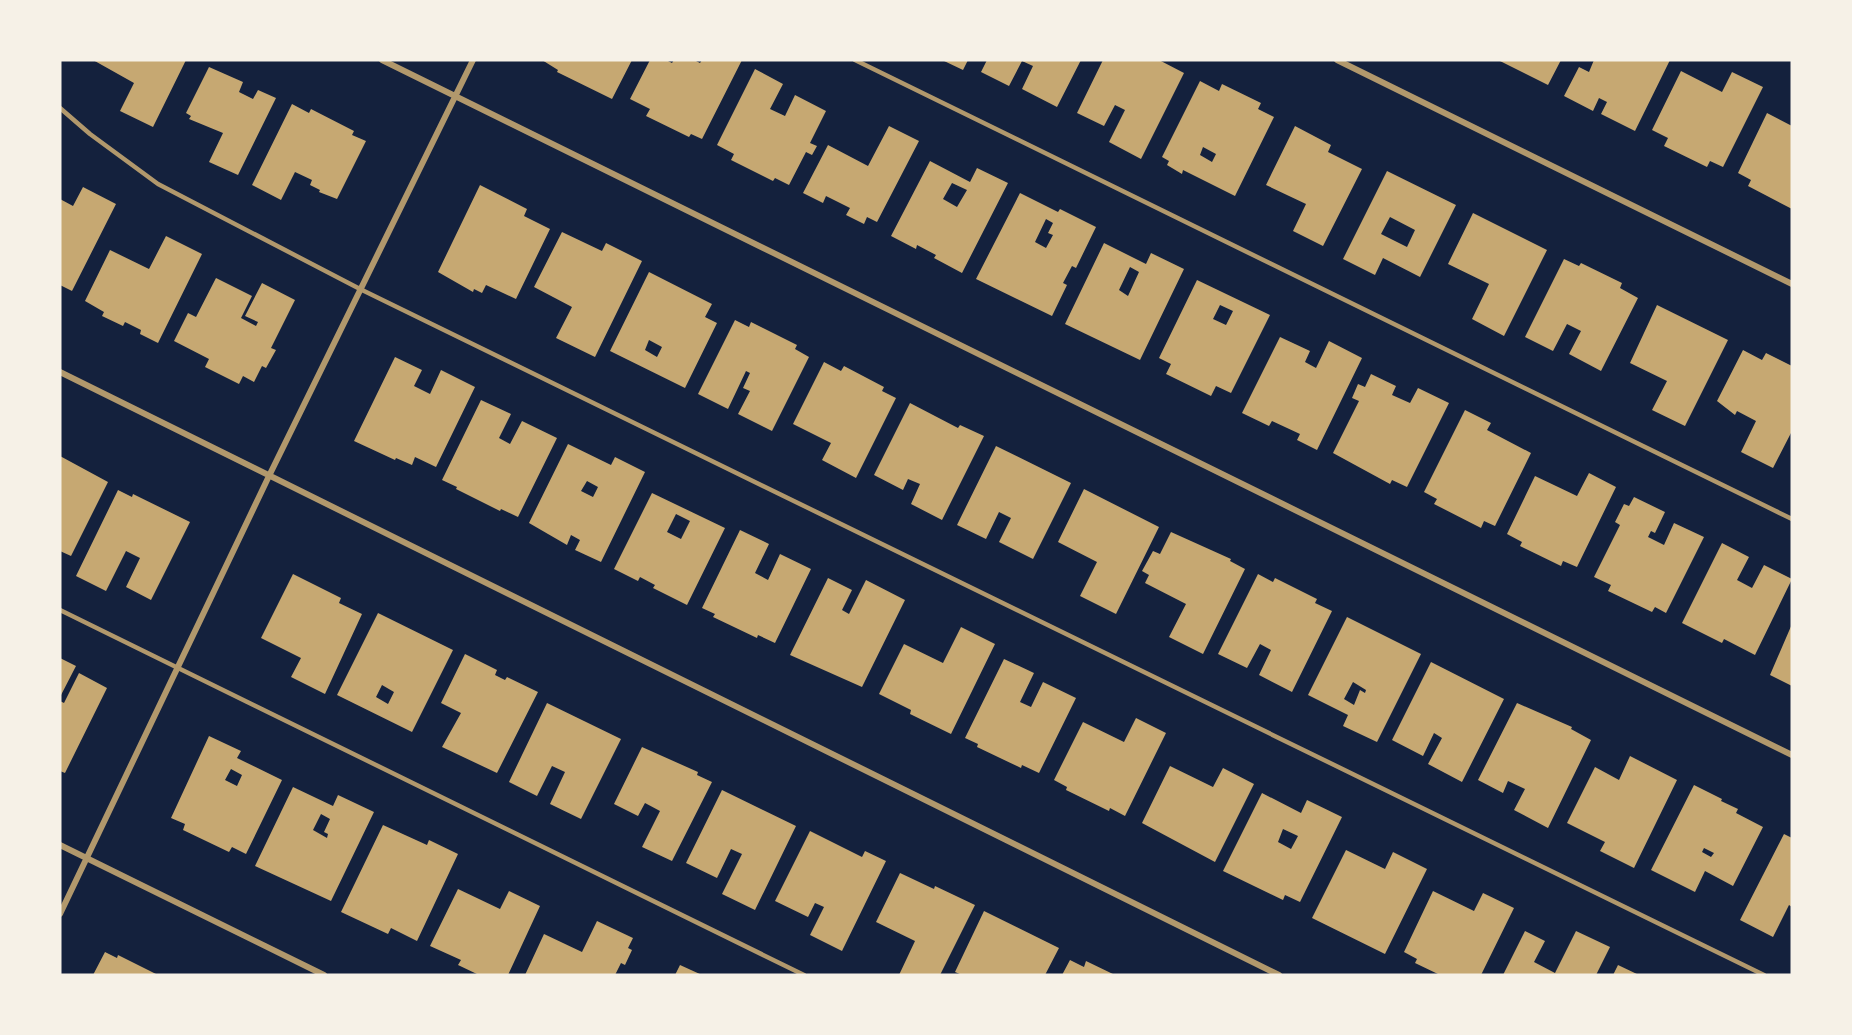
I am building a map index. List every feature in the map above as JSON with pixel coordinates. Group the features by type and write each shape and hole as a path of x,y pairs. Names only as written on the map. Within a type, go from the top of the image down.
{"street":[{"path":"382,60 1792,755"},
{"path":"60,914 179,669 269,476 473,60"},
{"path":"1337,60 1792,284"},
{"path":"60,372 1279,975"},
{"path":"60,845 324,975"}],"lane":[{"path":"855,60 1792,519"},
{"path":"60,108 90,134 158,184 360,289 1764,975"},
{"path":"60,610 804,975"}],"building":[{"path":"93,60 186,60 153,127 120,111 134,83"},
{"path":"542,60 632,60 612,99 557,72 558,70"},
{"path":"650,60 666,60 672,63 674,60 694,60 700,63 702,60 742,60 702,139 691,134 689,137 646,116 650,109 630,99"},
{"path":"942,60 968,60 963,70"},
{"path":"987,60 1081,60 1057,107 1022,89 1033,66 1022,61 1009,86 981,72"},
{"path":"1103,60 1159,60 1184,73 1141,159 1109,142 1125,110 1115,105 1104,126 1077,113"},
{"path":"1498,60 1561,60 1548,85"},
{"path":"1594,60 1670,60 1635,131 1601,114 1607,102 1599,98 1593,111 1564,96 1579,67 1589,72"},
{"path":"209,67 243,82 239,92 253,99 258,90 276,98 238,175 209,162 223,133 189,119 191,116 186,113"},
{"path":"755,69 783,84 770,109 785,116 795,95 826,111 810,143 817,146 812,155 806,152 789,185 775,178 773,181 731,160 734,154 717,145"},
{"path":"1681,71 1722,92 1732,72 1763,87 1723,167 1710,161 1707,167 1664,146 1668,138 1652,130"},
{"path":"1200,81 1219,91 1222,84 1261,103 1258,109 1274,117 1235,196 1183,170 1182,174 1167,165 1169,161 1162,157","holes":["1203,147 1216,154 1212,162 1200,155"]},
{"path":"292,104 309,113 311,109 354,131 352,135 366,141 337,199 319,192 320,190 310,185 312,180 295,172 281,200 252,185"},
{"path":"1767,113 1792,126 1792,209 1748,186 1751,180 1738,173"},
{"path":"889,126 919,141 877,222 867,217 864,224 846,215 850,208 826,196 823,203 803,193 828,145 868,166"},
{"path":"1295,126 1331,145 1328,152 1362,169 1323,246 1293,231 1306,204 1266,185"},
{"path":"930,161 970,182 977,168 1008,183 962,273 934,258 936,255 917,245 916,249 891,236","holes":["952,183 967,190 957,207 943,199"]},
{"path":"1387,171 1456,205 1420,277 1383,258 1375,275 1343,259","holes":["1390,217 1415,230 1407,247 1381,234"]},
{"path":"480,185 527,209 524,216 550,229 516,299 486,285 482,293 474,289 473,292 438,272"},
{"path":"83,187 116,204 72,291 60,285 60,199 73,206"},
{"path":"1020,193 1058,212 1060,209 1096,227 1076,268 1072,266 1063,283 1067,285 1052,316 976,279","holes":["1046,219 1053,223 1048,233 1053,235 1046,248 1035,242"]},
{"path":"1473,213 1547,250 1504,336 1472,319 1489,284 1448,264"},
{"path":"562,232 602,251 606,243 642,261 595,357 556,338 572,307 534,287"},
{"path":"166,236 202,254 158,343 140,334 141,330 125,322 123,326 102,316 104,312 85,301 110,250 149,269"},
{"path":"1104,243 1146,264 1151,253 1184,269 1140,360 1065,324","holes":["1130,267 1139,272 1128,296 1119,290"]},
{"path":"1564,259 1579,266 1581,263 1622,283 1620,288 1638,298 1601,371 1569,354 1581,331 1567,324 1553,351 1525,337"},
{"path":"649,272 712,304 705,317 717,323 685,388 610,351","holes":["649,340 662,347 657,357 645,350"]},
{"path":"216,278 252,296 241,318 256,326 258,322 245,316 262,283 295,300 271,348 276,350 266,368 262,366 254,382 243,376 239,384 205,367 209,359 174,341 188,313 196,317"},
{"path":"1197,280 1270,315 1231,393 1216,386 1211,396 1166,374 1171,364 1159,358","holes":["1220,305 1233,311 1226,325 1213,319"]},
{"path":"1657,305 1728,340 1685,426 1652,410 1667,381 1630,363"},
{"path":"735,320 749,327 751,322 797,345 795,349 809,357 772,431 738,414 750,391 743,388 750,373 746,371 728,409 698,394"},
{"path":"1280,337 1310,351 1305,362 1316,368 1329,341 1362,358 1317,450 1297,440 1300,434 1272,421 1269,426 1242,413"},
{"path":"1743,350 1762,360 1766,353 1792,366 1792,431 1773,468 1741,452 1756,421 1737,411 1735,415 1717,401"},
{"path":"395,357 422,370 414,386 430,394 441,370 475,387 436,467 415,457 412,465 396,458 395,460 354,441"},
{"path":"824,362 841,371 844,366 884,387 882,391 896,398 856,478 822,460 831,443 793,424"},
{"path":"1371,374 1396,386 1392,395 1410,403 1418,388 1449,403 1407,487 1392,480 1390,484 1333,453 1359,401 1352,398 1358,384 1365,387"},
{"path":"481,400 511,414 499,438 510,444 522,421 557,438 518,517 501,509 500,511 442,480"},
{"path":"910,403 958,428 960,425 984,436 942,520 911,504 920,484 908,479 903,490 874,475"},
{"path":"1465,410 1491,423 1487,430 1531,453 1495,526 1484,521 1481,528 1434,504 1437,499 1424,492"},
{"path":"568,444 611,465 615,457 645,472 601,562 575,550 580,540 571,535 567,545 529,523","holes":["587,481 598,487 593,497 581,491"]},
{"path":"996,446 1071,483 1033,559 999,542 1011,518 999,512 986,539 957,525"},
{"path":"60,456 108,482 71,556 60,551"},
{"path":"1589,473 1616,487 1577,567 1563,561 1561,566 1520,546 1522,542 1507,534 1535,476 1577,496"},
{"path":"1084,489 1159,527 1116,614 1080,596 1097,562 1058,542"},
{"path":"118,490 132,497 133,494 190,522 151,600 126,587 140,558 126,551 106,591 76,576"},
{"path":"652,493 725,528 687,605 653,588 655,585 640,577 638,581 614,569","holes":["676,514 690,521 681,539 667,532"]},
{"path":"1634,497 1665,512 1655,533 1651,531 1648,537 1664,545 1674,523 1704,537 1666,613 1655,607 1652,612 1608,591 1611,585 1594,577 1620,525 1615,522 1624,504 1629,506"},
{"path":"740,530 769,544 755,573 768,580 780,554 811,569 775,643 758,635 757,638 713,617 715,614 702,608"},
{"path":"1171,532 1231,559 1230,561 1245,569 1203,654 1169,637 1186,604 1145,583 1149,575 1142,571 1153,551 1160,554"},
{"path":"1722,543 1749,557 1737,580 1752,588 1764,565 1792,579 1755,655 1724,639 1722,643 1682,623"},
{"path":"293,574 341,598 339,603 362,614 325,694 291,677 301,658 261,638"},
{"path":"1258,574 1273,582 1275,578 1317,599 1315,603 1332,611 1292,692 1259,675 1271,650 1260,644 1247,668 1218,654"},
{"path":"828,578 852,590 842,610 849,614 866,580 905,600 862,687 790,655"},
{"path":"378,613 453,650 412,732 337,695","holes":["382,685 394,692 388,704 376,697"]},
{"path":"1347,617 1421,654 1377,742 1343,726 1348,715 1308,695","holes":["1353,682 1366,690 1365,693 1360,690 1354,705 1344,699"]},
{"path":"1792,624 1792,686 1770,675"},
{"path":"961,627 995,644 951,734 910,714 911,710 879,694 904,644 943,663"},
{"path":"465,654 497,670 495,675 505,680 507,677 538,692 497,773 442,747 461,713 441,703"},
{"path":"60,658 76,666 60,697"},
{"path":"1004,659 1034,673 1020,702 1031,707 1043,682 1076,698 1039,773 1022,765 1021,768 977,747 978,744 965,738"},
{"path":"1431,662 1504,699 1462,782 1428,764 1442,738 1434,733 1423,756 1392,740"},
{"path":"79,673 107,688 65,773 60,771 60,701 64,703"},
{"path":"547,703 621,739 581,819 550,804 565,772 552,766 537,796 509,782"},
{"path":"1517,703 1572,727 1571,729 1591,740 1548,828 1514,810 1525,789 1508,781 1503,793 1478,780"},
{"path":"1136,718 1166,733 1125,816 1110,808 1109,811 1066,790 1067,787 1054,780 1083,722 1124,742"},
{"path":"209,736 241,751 237,758 282,780 246,854 232,847 229,852 183,830 185,824 171,818","holes":["231,769 242,775 237,786 225,780"]},
{"path":"642,747 698,772 697,775 712,782 672,861 642,847 660,811 645,803 638,816 614,804"},
{"path":"1630,756 1677,780 1634,868 1600,851 1605,842 1567,823 1595,767 1619,780"},
{"path":"1170,766 1213,787 1223,768 1254,784 1215,862 1142,823"},
{"path":"1694,785 1722,799 1721,801 1738,809 1736,813 1763,827 1733,886 1705,871 1695,892 1651,870","holes":["1704,848 1714,853 1711,857 1702,852"]},
{"path":"293,787 333,806 338,795 374,812 331,901 255,866","holes":["321,814 330,819 324,832 328,834 327,838 313,830"]},
{"path":"722,790 796,826 755,910 722,894 742,854 731,849 717,878 686,863"},
{"path":"1262,793 1301,813 1307,800 1342,817 1300,902 1285,895 1283,900 1223,871","holes":["1283,829 1298,836 1291,849 1278,842"]},
{"path":"383,825 427,845 429,840 458,854 417,941 391,928 388,934 341,912"},
{"path":"810,831 862,857 865,851 886,861 842,951 810,935 824,907 815,903 808,917 775,901"},
{"path":"1784,834 1792,838 1792,907 1789,905 1773,937 1740,920"},
{"path":"1346,850 1385,869 1393,852 1427,869 1385,954 1312,918"},
{"path":"900,873 975,905 940,975 899,975 915,941 876,922"},
{"path":"458,889 500,909 509,891 540,906 508,975 479,975 458,965 461,960 430,946"},
{"path":"1433,891 1474,911 1483,893 1514,908 1481,975 1440,975 1415,963 1417,959 1404,952"},
{"path":"984,911 1059,948 1045,975 962,975 955,972"},
{"path":"597,921 633,938 628,948 632,950 625,965 621,963 615,975 525,975 544,934 582,952"},
{"path":"1525,931 1545,941 1534,962 1555,973 1576,931 1610,947 1596,975 1503,975"},
{"path":"105,952 117,958 118,955 158,975 93,975"},
{"path":"1070,960 1084,967 1086,961 1115,975 1062,975"},
{"path":"680,965 702,975 675,975"},
{"path":"1618,965 1639,975 1613,975"}]}
